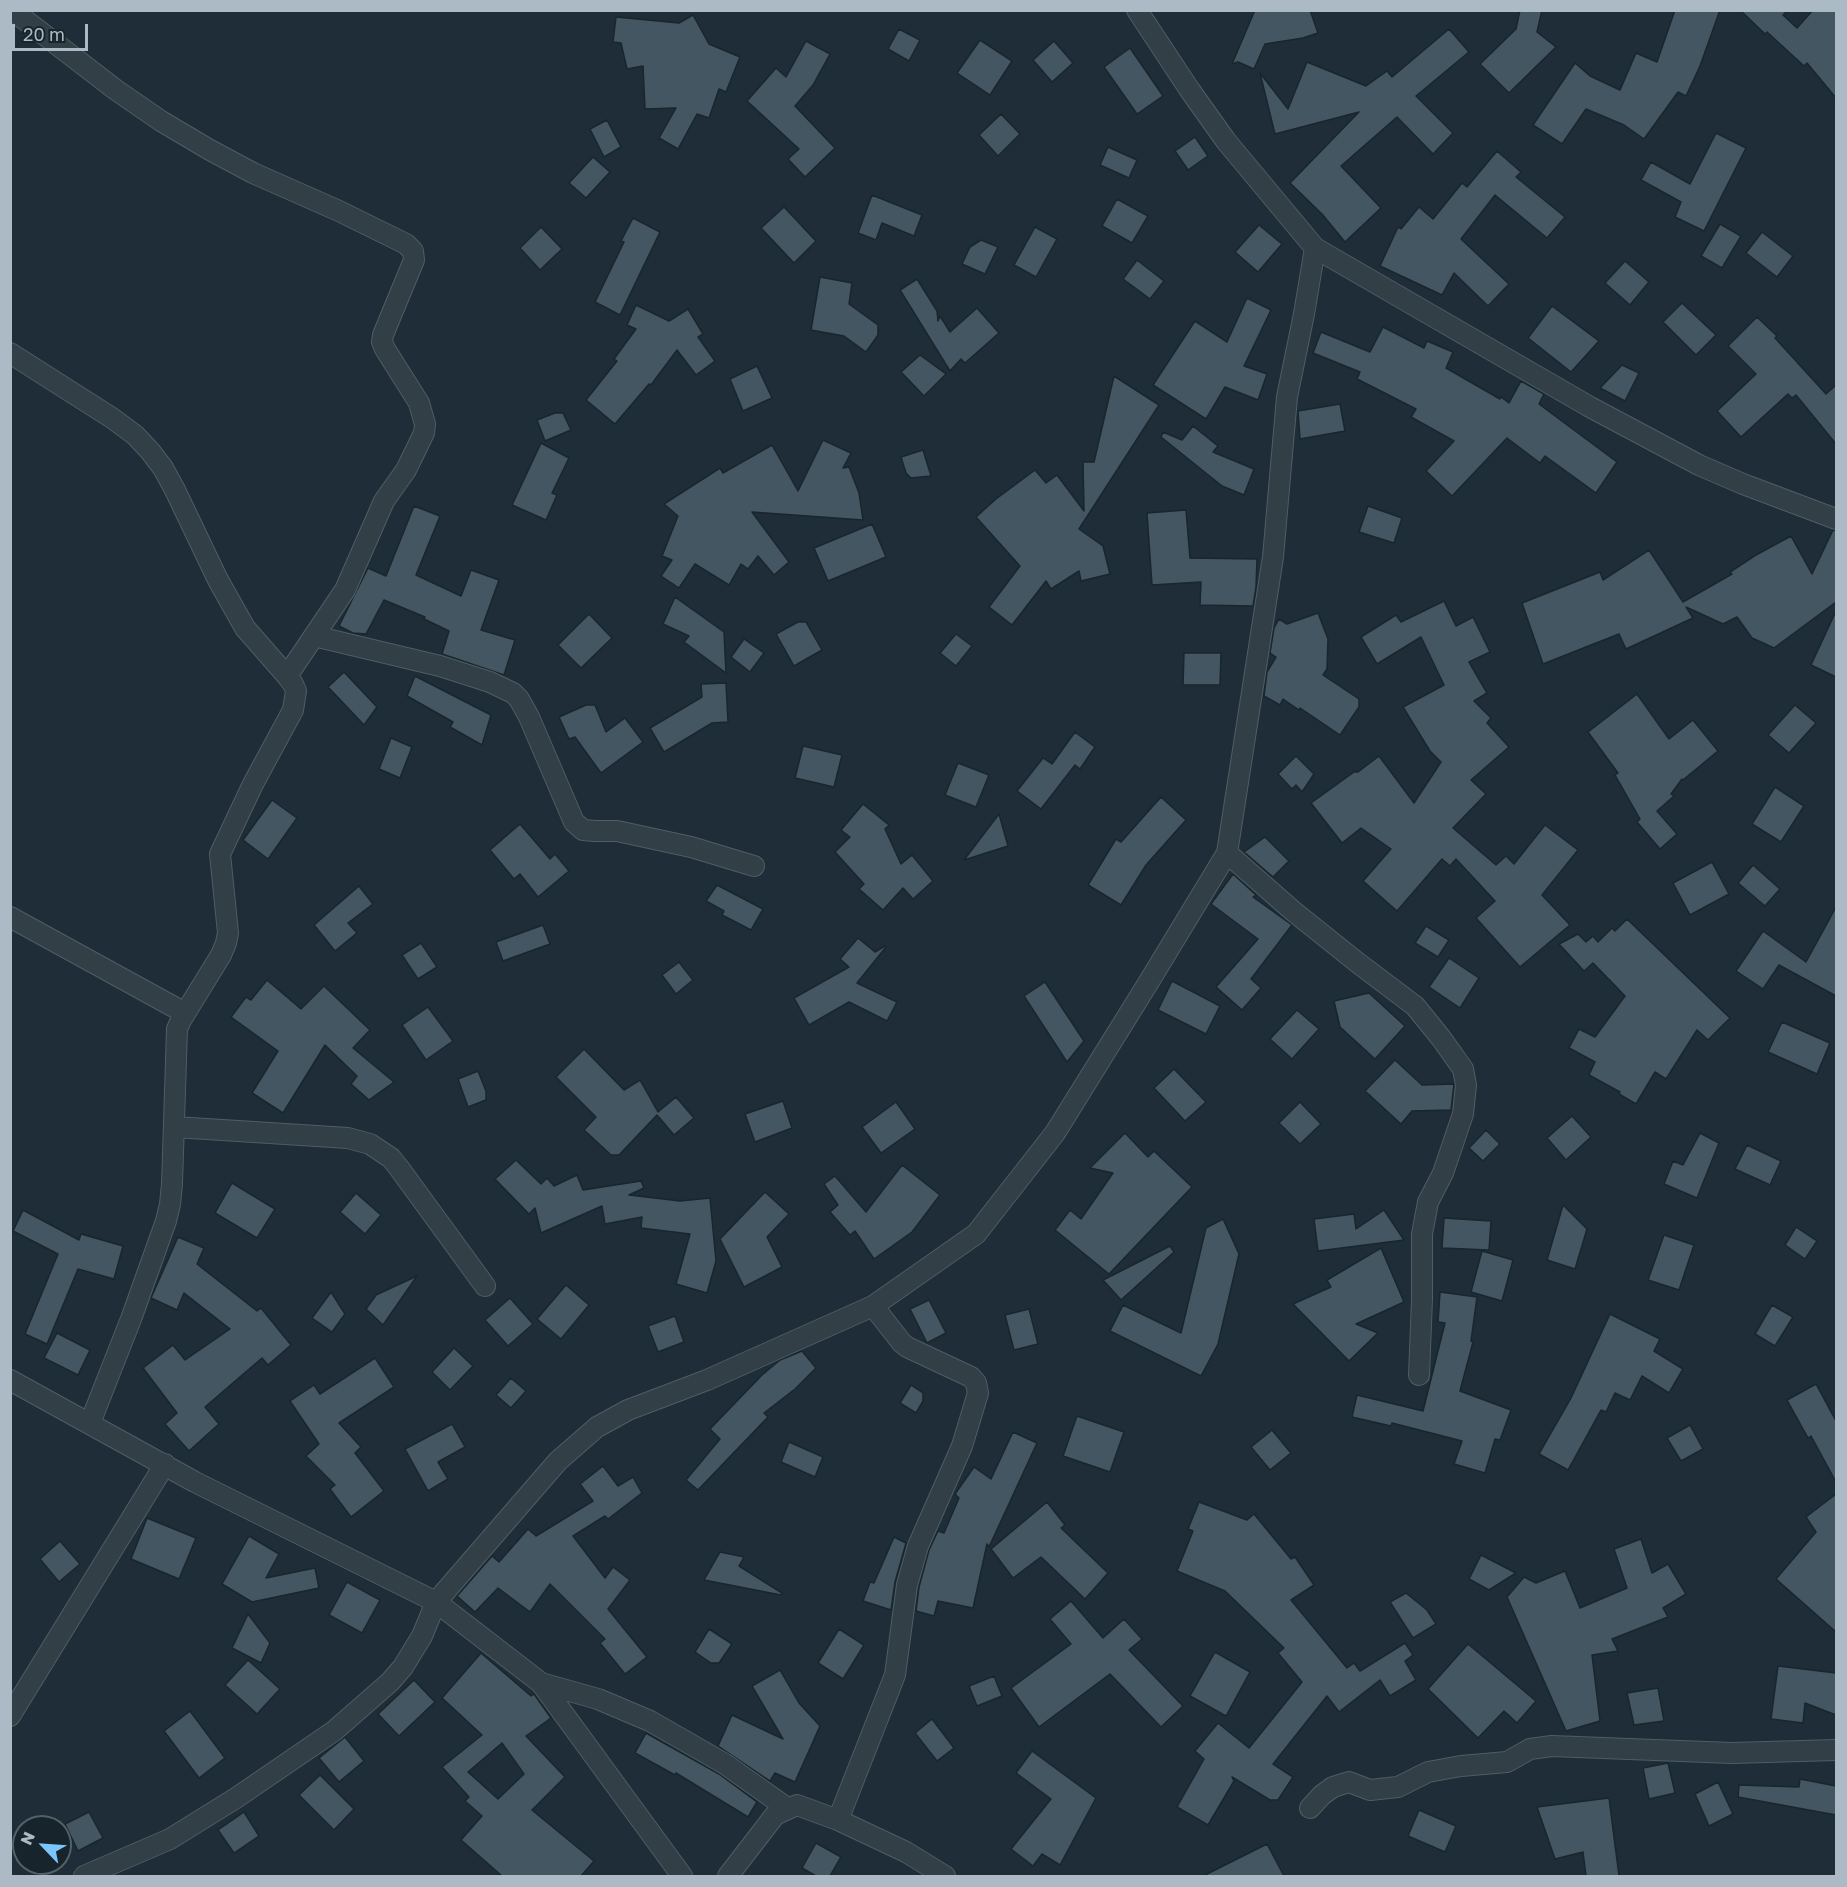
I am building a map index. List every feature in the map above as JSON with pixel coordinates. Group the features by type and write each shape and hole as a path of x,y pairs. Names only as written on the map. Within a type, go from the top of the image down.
{"street":[{"path":"12,10 116,90 180,133 253,173 339,210 406,244 413,250 414,260 382,342 419,404 425,423 424,433 406,470 384,501 345,590 287,676"},
{"path":"1137,10 1226,141 1315,248 1590,406 1699,465 1836,519"},
{"path":"84,1876 170,1839 236,1798 334,1731 390,1682 403,1667 422,1636 436,1602 558,1461 597,1427 628,1410 707,1380 873,1306 976,1234 1033,1161 1066,1114 1227,853 1273,557 1287,397 1315,248"},
{"path":"10,353 112,418 135,435 150,452 163,468 175,490 218,580 245,628 287,676 296,691 293,710 222,846 220,854 227,919 226,943 177,1029 170,1204 131,1319 90,1423"},
{"path":"314,636 440,666 490,682 513,693 529,717 574,822 583,830 617,831 691,847 754,866"},
{"path":"1227,853 1293,911 1415,1006 1463,1069 1466,1085 1463,1114 1443,1173 1428,1202 1422,1234 1419,1375"},
{"path":"10,917 185,1013"},
{"path":"174,1128 348,1138 370,1144 391,1158 485,1286"},
{"path":"838,1820 895,1675 907,1585 918,1546 962,1446 978,1393 976,1383 971,1377 907,1347 873,1306"},
{"path":"10,1380 195,1482 436,1602 541,1683 682,1876"},
{"path":"10,1716 165,1464"},
{"path":"541,1683 598,1699 650,1721 725,1764 787,1808"},
{"path":"1311,1808 1333,1786 1349,1782 1370,1790 1398,1787 1428,1772 1461,1766 1507,1762 1530,1749 1552,1746 1731,1753 1836,1750"},
{"path":"728,1876 775,1815 797,1805 838,1820 906,1852 945,1876"}],"building":[{"path":"1255,10 1310,10 1318,33 1303,38 1265,44 1254,69 1238,62 1232,64"},
{"path":"1520,10 1542,10 1537,32 1556,47 1509,93 1480,64 1516,29"},
{"path":"1675,10 1720,10 1700,66 1686,96 1678,92 1644,139 1624,125 1586,109 1562,144 1533,125 1575,63 1590,76 1620,90 1636,53 1657,62"},
{"path":"1740,10 1788,10 1783,15 1797,28 1813,10 1836,10 1836,98 1807,63 1804,66"},
{"path":"693,15 709,44 740,57 726,92 719,89 709,118 697,114 678,149 659,138 676,108 645,109 643,66 627,69 621,43 613,42 616,17 679,23"},
{"path":"899,29 920,40 909,61 888,49"},
{"path":"1449,29 1469,52 1416,96 1453,133 1433,154 1397,117 1341,166 1381,208 1345,242 1322,214 1290,183 1359,112 1275,134 1260,73 1288,109 1307,62 1366,86 1387,71 1392,77"},
{"path":"980,40 1012,61 990,95 957,73"},
{"path":"806,41 830,54 813,85 795,106 835,148 805,177 788,159 799,149 747,101 776,68 786,77"},
{"path":"1054,41 1073,63 1052,82 1033,60"},
{"path":"1130,48 1163,96 1137,114 1104,67"},
{"path":"1001,114 1020,134 998,156 979,135"},
{"path":"607,120 621,147 604,157 590,129"},
{"path":"1716,133 1746,148 1704,231 1675,217 1681,202 1641,180 1651,162 1690,184"},
{"path":"1195,137 1208,156 1188,170 1175,151"},
{"path":"1108,147 1137,160 1129,178 1100,165"},
{"path":"1497,151 1521,172 1516,177 1565,217 1547,238 1495,195 1461,239 1509,284 1488,306 1454,273 1442,295 1380,266 1398,227 1401,229 1419,207 1433,219 1462,183 1467,187"},
{"path":"593,157 610,172 586,198 569,183"},
{"path":"872,195 922,215 914,236 882,223 876,240 858,233"},
{"path":"1117,199 1148,216 1132,243 1102,226"},
{"path":"784,207 816,241 794,263 761,228"},
{"path":"633,218 660,232 620,315 595,302"},
{"path":"1720,224 1741,236 1722,268 1701,256"},
{"path":"1259,225 1282,244 1258,272 1235,252"},
{"path":"541,227 562,249 540,270 520,248"},
{"path":"1035,227 1057,239 1036,277 1014,265"},
{"path":"1762,232 1793,256 1777,277 1746,253"},
{"path":"981,240 998,247 985,274 962,264 970,247"},
{"path":"1137,260 1164,281 1150,299 1123,279"},
{"path":"1625,261 1649,282 1630,305 1605,283"},
{"path":"820,277 852,283 849,304 878,325 878,335 866,352 844,336 811,330"},
{"path":"917,279 937,311 938,321 940,316 950,332 977,308 999,333 965,363 961,359 950,371 900,290"},
{"path":"1247,298 1271,310 1244,366 1267,374 1258,400 1225,387 1206,419 1153,385 1195,321 1227,342"},
{"path":"1682,303 1716,335 1696,355 1663,322"},
{"path":"636,305 669,321 688,309 703,334 698,337 715,361 696,375 677,350 651,385 649,384 615,424 586,400 617,361 614,359 636,329 627,325"},
{"path":"1552,306 1599,341 1571,372 1528,338"},
{"path":"1757,317 1777,336 1775,338 1826,394 1836,385 1836,444 1796,395 1792,398 1788,394 1741,437 1717,411 1756,374 1728,346"},
{"path":"1383,327 1424,348 1427,341 1453,352 1446,368 1509,403 1521,381 1544,394 1539,404 1617,462 1596,493 1545,456 1540,463 1507,438 1452,496 1426,471 1454,441 1411,417 1416,409 1357,379 1360,372 1313,353 1321,332 1370,352"},
{"path":"920,355 946,374 924,396 901,372"},
{"path":"1622,365 1639,373 1625,401 1600,388"},
{"path":"757,366 772,398 743,411 730,379"},
{"path":"1114,376 1159,405 1079,529 1103,546 1110,574 1081,581 1079,571 1051,589 1046,581 1012,625 989,607 1020,566 976,517 1035,470 1046,483 1057,475 1084,511 1083,462 1094,462"},
{"path":"1340,404 1345,431 1300,439 1298,411"},
{"path":"555,413 563,413 571,430 545,441 537,420"},
{"path":"1193,426 1218,446 1213,452 1254,469 1244,495 1222,486 1161,437 1163,432 1182,440"},
{"path":"823,440 851,453 843,468 849,467 859,493 863,520 752,512 789,562 774,575 758,556 748,569 741,564 729,585 695,564 679,588 661,576 672,560 662,556 678,516 664,504 720,468 723,473 772,445 798,491"},
{"path":"541,443 569,458 552,493 557,495 546,520 512,505"},
{"path":"923,450 931,476 911,478 906,473 901,457"},
{"path":"414,506 440,516 416,575 461,596 471,570 499,580 481,630 515,640 504,675 442,654 449,631 424,619 425,617 384,600 366,634 353,633 339,626 368,568 386,576"},
{"path":"1368,506 1402,518 1394,543 1359,532"},
{"path":"1186,510 1190,558 1257,559 1253,606 1200,605 1201,582 1152,585 1147,513"},
{"path":"872,524 886,557 828,581 814,548"},
{"path":"1833,530 1836,531 1836,602 1774,648 1752,638 1737,617 1723,624 1686,607 1693,618 1626,649 1619,634 1543,664 1522,603 1600,572 1603,580 1649,550 1683,602 1732,574 1730,572 1756,555 1791,536 1812,574"},
{"path":"675,597 724,632 726,673 684,642 689,636 663,624"},
{"path":"1444,601 1456,626 1473,617 1490,652 1469,662 1487,693 1474,701 1491,718 1487,723 1509,747 1471,780 1486,794 1453,828 1496,865 1506,856 1514,864 1545,825 1578,850 1542,895 1570,925 1520,967 1476,918 1495,901 1456,859 1450,866 1442,859 1397,911 1363,881 1391,849 1361,828 1342,843 1311,803 1379,756 1414,803 1441,762 1430,751 1403,707 1444,685 1421,637 1377,664 1361,637 1396,615 1401,622"},
{"path":"1836,611 1836,677 1811,665"},
{"path":"1318,613 1328,639 1327,669 1323,675 1359,699 1359,707 1340,735 1283,699 1280,705 1264,696 1267,672 1276,657 1270,653 1274,628 1279,619 1287,624"},
{"path":"589,614 612,638 581,668 558,645"},
{"path":"798,622 806,622 822,650 794,666 776,634"},
{"path":"956,634 972,646 956,666 940,653"},
{"path":"744,639 764,653 750,672 731,657"},
{"path":"1184,653 1221,653 1220,685 1183,685"},
{"path":"344,672 377,707 364,725 328,687"},
{"path":"415,676 491,715 482,745 450,727 453,722 407,696"},
{"path":"726,683 728,722 712,723 664,752 650,728 702,697 701,684"},
{"path":"1637,694 1669,739 1693,720 1718,751 1682,779 1671,794 1674,796 1657,811 1677,834 1660,849 1637,822 1640,819 1615,775 1618,773 1588,732"},
{"path":"586,705 595,705 606,732 625,718 643,742 601,773 575,737 569,739 559,717"},
{"path":"1795,705 1816,723 1789,753 1768,735"},
{"path":"1075,732 1095,747 1080,769 1075,765 1041,809 1017,791 1043,758 1052,764"},
{"path":"391,738 412,747 400,778 379,769"},
{"path":"803,746 842,755 834,787 795,778"},
{"path":"1296,756 1314,774 1302,792 1296,785 1292,789 1278,774"},
{"path":"958,763 989,775 976,807 945,795"},
{"path":"1775,787 1804,806 1781,842 1752,824"},
{"path":"1161,797 1186,820 1146,865 1121,905 1088,885 1116,839 1121,842"},
{"path":"272,800 297,818 268,859 243,840"},
{"path":"863,804 889,825 885,829 901,864 912,855 933,881 913,899 903,888 883,910 859,889 864,884 835,852 850,837 841,830"},
{"path":"999,814 1008,846 964,860"},
{"path":"520,824 550,859 555,854 569,871 538,897 520,874 514,879 490,850"},
{"path":"1265,837 1289,861 1273,877 1244,852"},
{"path":"1712,862 1729,894 1690,915 1673,883"},
{"path":"1753,865 1780,889 1765,906 1738,883"},
{"path":"1233,874 1256,895 1253,897 1292,925 1251,979 1261,988 1242,1010 1216,987 1258,939 1211,904"},
{"path":"717,885 763,909 751,930 722,915 724,911 706,901"},
{"path":"359,886 373,904 348,923 357,933 335,951 314,925"},
{"path":"1836,907 1836,996 1779,965 1763,989 1736,971 1763,931 1806,962"},
{"path":"1627,919 1730,1018 1708,1040 1697,1030 1666,1079 1655,1072 1636,1104 1619,1094 1620,1092 1589,1075 1595,1062 1569,1048 1579,1029 1595,1037 1625,996 1593,963 1584,971 1559,944 1578,934 1586,942 1593,936 1598,942 1612,928 1615,931"},
{"path":"543,925 550,944 503,961 496,942"},
{"path":"1426,926 1449,940 1438,957 1415,943"},
{"path":"858,938 875,952 886,947 857,983 897,1002 887,1021 849,1002 809,1025 794,998 849,967 840,959"},
{"path":"421,943 437,967 418,979 402,955"},
{"path":"1449,958 1479,978 1460,1008 1429,987"},
{"path":"679,962 693,980 676,994 662,975"},
{"path":"267,980 301,1009 324,986 370,1030 353,1048 394,1082 369,1100 351,1084 357,1076 325,1045 283,1113 252,1093 278,1051 231,1017 246,997 251,1000"},
{"path":"1172,981 1220,1006 1206,1034 1158,1010"},
{"path":"1045,982 1084,1041 1067,1062 1024,996"},
{"path":"1369,993 1405,1026 1375,1059 1340,1027 1334,1001"},
{"path":"428,1007 453,1041 426,1060 402,1025"},
{"path":"1297,1010 1319,1029 1292,1059 1270,1039"},
{"path":"1782,1022 1830,1043 1817,1074 1768,1052"},
{"path":"584,1049 624,1090 640,1080 658,1112 676,1097 694,1118 674,1135 657,1115 619,1155 611,1155 584,1130 596,1117 556,1077"},
{"path":"1395,1060 1422,1085 1454,1084 1451,1110 1412,1111 1401,1124 1365,1091"},
{"path":"1174,1069 1206,1102 1185,1121 1154,1088"},
{"path":"478,1071 486,1091 486,1100 468,1107 458,1079"},
{"path":"783,1101 792,1128 755,1142 745,1114"},
{"path":"896,1102 915,1129 881,1153 862,1127"},
{"path":"1300,1102 1321,1124 1300,1144 1279,1123"},
{"path":"1572,1116 1591,1137 1566,1160 1547,1138"},
{"path":"1486,1130 1500,1144 1483,1161 1469,1148"},
{"path":"1125,1133 1148,1157 1154,1151 1192,1187 1109,1274 1055,1230 1070,1210 1081,1219 1113,1173 1090,1168"},
{"path":"1700,1133 1719,1143 1697,1198 1664,1184 1673,1161 1683,1165"},
{"path":"1747,1145 1781,1161 1770,1185 1735,1169"},
{"path":"516,1160 541,1184 547,1178 554,1186 577,1175 583,1190 641,1181 644,1188 629,1195 680,1201 710,1198 716,1261 707,1293 676,1284 690,1234 641,1228 642,1217 605,1224 602,1206 541,1233 535,1208 529,1214 495,1179"},
{"path":"902,1165 940,1195 912,1232 874,1259 855,1231 850,1235 830,1212 838,1205 824,1184 835,1176 866,1212"},
{"path":"232,1183 275,1209 257,1238 215,1213"},
{"path":"765,1192 789,1214 767,1237 782,1267 744,1287 720,1239"},
{"path":"356,1193 381,1215 365,1234 340,1212"},
{"path":"1563,1205 1587,1229 1575,1269 1547,1260"},
{"path":"23,1210 79,1240 81,1234 123,1246 114,1279 78,1269 47,1344 25,1334 58,1254 13,1231"},
{"path":"1384,1210 1404,1240 1318,1251 1314,1219 1354,1214 1356,1229"},
{"path":"1444,1218 1491,1221 1489,1250 1442,1248"},
{"path":"1223,1219 1239,1254 1218,1344 1201,1376 1110,1331 1123,1305 1181,1333 1206,1228"},
{"path":"1796,1227 1817,1241 1805,1259 1785,1245"},
{"path":"1664,1235 1694,1245 1679,1290 1648,1280"},
{"path":"178,1237 204,1248 197,1264 257,1311 261,1308 291,1345 268,1365 262,1358 205,1407 219,1424 189,1451 165,1424 177,1413 143,1368 173,1345 185,1360 230,1329 184,1293 177,1310 151,1298"},
{"path":"1170,1246 1174,1252 1121,1300 1103,1280"},
{"path":"1381,1248 1404,1302 1356,1324 1378,1333 1349,1361 1293,1304 1331,1287 1327,1280"},
{"path":"1482,1251 1513,1260 1502,1301 1471,1292"},
{"path":"417,1276 383,1325 366,1309 376,1295"},
{"path":"566,1285 589,1305 561,1339 537,1319"},
{"path":"331,1292 345,1314 332,1332 312,1318"},
{"path":"1440,1292 1477,1297 1471,1341 1473,1342 1460,1391 1511,1410 1500,1440 1495,1439 1485,1473 1454,1464 1462,1441 1392,1423 1391,1426 1352,1417 1357,1395 1423,1411 1445,1323 1438,1322"},
{"path":"510,1298 533,1324 508,1346 485,1320"},
{"path":"929,1300 946,1333 927,1343 910,1309"},
{"path":"1772,1305 1793,1317 1775,1346 1755,1334"},
{"path":"1029,1309 1038,1344 1014,1350 1005,1315"},
{"path":"1610,1314 1660,1339 1654,1351 1683,1369 1669,1393 1642,1376 1630,1400 1615,1393 1606,1412 1601,1410 1568,1470 1539,1454 1571,1398"},
{"path":"675,1316 684,1342 658,1352 648,1326"},
{"path":"57,1333 90,1350 78,1375 44,1358"},
{"path":"454,1348 473,1366 450,1390 432,1372"},
{"path":"802,1351 816,1368 795,1389 764,1413 768,1417 698,1490 686,1480 720,1439 710,1429 762,1375 780,1360"},
{"path":"375,1358 394,1387 339,1423 361,1447 355,1453 384,1491 351,1517 330,1489 335,1485 306,1456 319,1444 290,1401 314,1385 320,1394"},
{"path":"511,1378 526,1391 511,1408 496,1395"},
{"path":"1816,1384 1836,1421 1836,1482 1811,1436 1808,1438 1787,1400"},
{"path":"911,1385 923,1393 923,1401 916,1413 900,1403"},
{"path":"1077,1416 1124,1432 1110,1472 1063,1456"},
{"path":"452,1424 465,1447 438,1462 448,1479 428,1491 405,1449"},
{"path":"1690,1425 1703,1449 1681,1461 1667,1438"},
{"path":"1272,1430 1291,1453 1270,1470 1251,1447"},
{"path":"1013,1432 1037,1443 989,1547 987,1544 973,1608 938,1601 934,1616 916,1611 919,1587 929,1550 938,1531 944,1533 959,1498 955,1494 974,1467 991,1479"},
{"path":"789,1442 823,1457 815,1477 781,1462"},
{"path":"603,1466 618,1486 633,1477 642,1493 608,1519 605,1516 573,1536 605,1578 613,1567 630,1580 608,1609 647,1657 625,1674 600,1643 605,1639 550,1584 530,1612 498,1588 475,1612 457,1596 492,1556 499,1562 528,1529 536,1536 593,1501 580,1484"},
{"path":"1836,1494 1836,1632 1776,1579 1816,1532 1806,1517"},
{"path":"1047,1502 1065,1525 1061,1528 1108,1573 1085,1599 1041,1557 1013,1578 991,1549"},
{"path":"1199,1502 1247,1520 1254,1514 1291,1559 1295,1557 1314,1585 1291,1600 1347,1668 1354,1663 1360,1671 1405,1643 1413,1655 1405,1661 1416,1680 1390,1696 1380,1680 1339,1712 1327,1696 1273,1764 1293,1777 1278,1800 1270,1800 1232,1777 1234,1781 1208,1825 1177,1807 1204,1759 1195,1751 1218,1723 1249,1748 1302,1682 1278,1653 1284,1648 1225,1591 1177,1571 1193,1531 1188,1529"},
{"path":"147,1518 196,1538 179,1579 131,1559"},
{"path":"249,1536 279,1554 266,1578 315,1568 319,1588 252,1602 222,1584"},
{"path":"894,1537 906,1543 895,1582 891,1610 863,1601 870,1582 874,1583"},
{"path":"1641,1539 1652,1573 1668,1564 1686,1594 1663,1608 1668,1617 1612,1639 1618,1651 1592,1655 1600,1721 1566,1731 1507,1597 1524,1577 1536,1583 1565,1571 1580,1608 1627,1588 1614,1549"},
{"path":"60,1541 80,1564 59,1582 40,1559"},
{"path":"720,1552 744,1557 739,1566 782,1593 781,1595 704,1580"},
{"path":"1481,1555 1516,1573 1489,1590 1469,1579"},
{"path":"347,1582 380,1600 362,1633 329,1615"},
{"path":"1406,1593 1427,1610 1436,1624 1413,1638 1390,1602"},
{"path":"1071,1601 1103,1638 1124,1619 1142,1639 1129,1650 1183,1706 1161,1727 1110,1674 1039,1727 1011,1688 1071,1644 1050,1619"},
{"path":"248,1614 270,1643 261,1663 232,1648"},
{"path":"709,1629 732,1644 719,1663 711,1663 695,1652"},
{"path":"839,1629 864,1645 843,1679 818,1663"},
{"path":"1468,1644 1536,1701 1517,1723 1504,1711 1478,1738 1428,1689"},
{"path":"1215,1652 1250,1672 1226,1716 1190,1696"},
{"path":"481,1653 531,1696 534,1694 551,1718 526,1736 565,1777 532,1810 594,1861 581,1876 502,1876 461,1840 482,1816 465,1801 469,1797 442,1767 482,1735 442,1698","holes":["502,1743 524,1774 498,1799 468,1772"]},
{"path":"248,1660 280,1689 257,1714 225,1685"},
{"path":"1778,1666 1836,1673 1836,1715 1805,1703 1803,1723 1771,1719"},
{"path":"780,1670 799,1703 820,1726 795,1782 775,1773 770,1781 718,1746 732,1715 783,1739 752,1686"},
{"path":"994,1676 1002,1696 977,1706 969,1686"},
{"path":"414,1680 435,1702 399,1736 378,1714"},
{"path":"1658,1688 1664,1721 1634,1725 1627,1693"},
{"path":"190,1711 225,1758 199,1778 164,1731"},
{"path":"932,1719 954,1748 937,1761 915,1733"},
{"path":"646,1733 719,1774 757,1802 748,1817 676,1773 675,1775 635,1753"},
{"path":"345,1737 364,1761 339,1782 319,1758"},
{"path":"1032,1751 1096,1798 1060,1865 1042,1854 1033,1866 1011,1849 1051,1799 1016,1773"},
{"path":"1668,1763 1675,1793 1649,1799 1643,1768"},
{"path":"320,1775 354,1809 334,1830 299,1795"},
{"path":"1800,1779 1836,1786 1836,1815 1738,1797 1739,1785 1799,1787"},
{"path":"1718,1782 1733,1814 1709,1826 1695,1794"},
{"path":"1609,1798 1619,1876 1586,1876 1583,1852 1555,1859 1537,1807"},
{"path":"1419,1810 1456,1826 1445,1852 1408,1836"},
{"path":"89,1812 103,1838 78,1851 72,1839 72,1820"},
{"path":"244,1812 259,1836 234,1853 218,1830"},
{"path":"816,1843 841,1857 830,1876 816,1876 802,1868"},
{"path":"1267,1844 1284,1876 1203,1876"}]}
